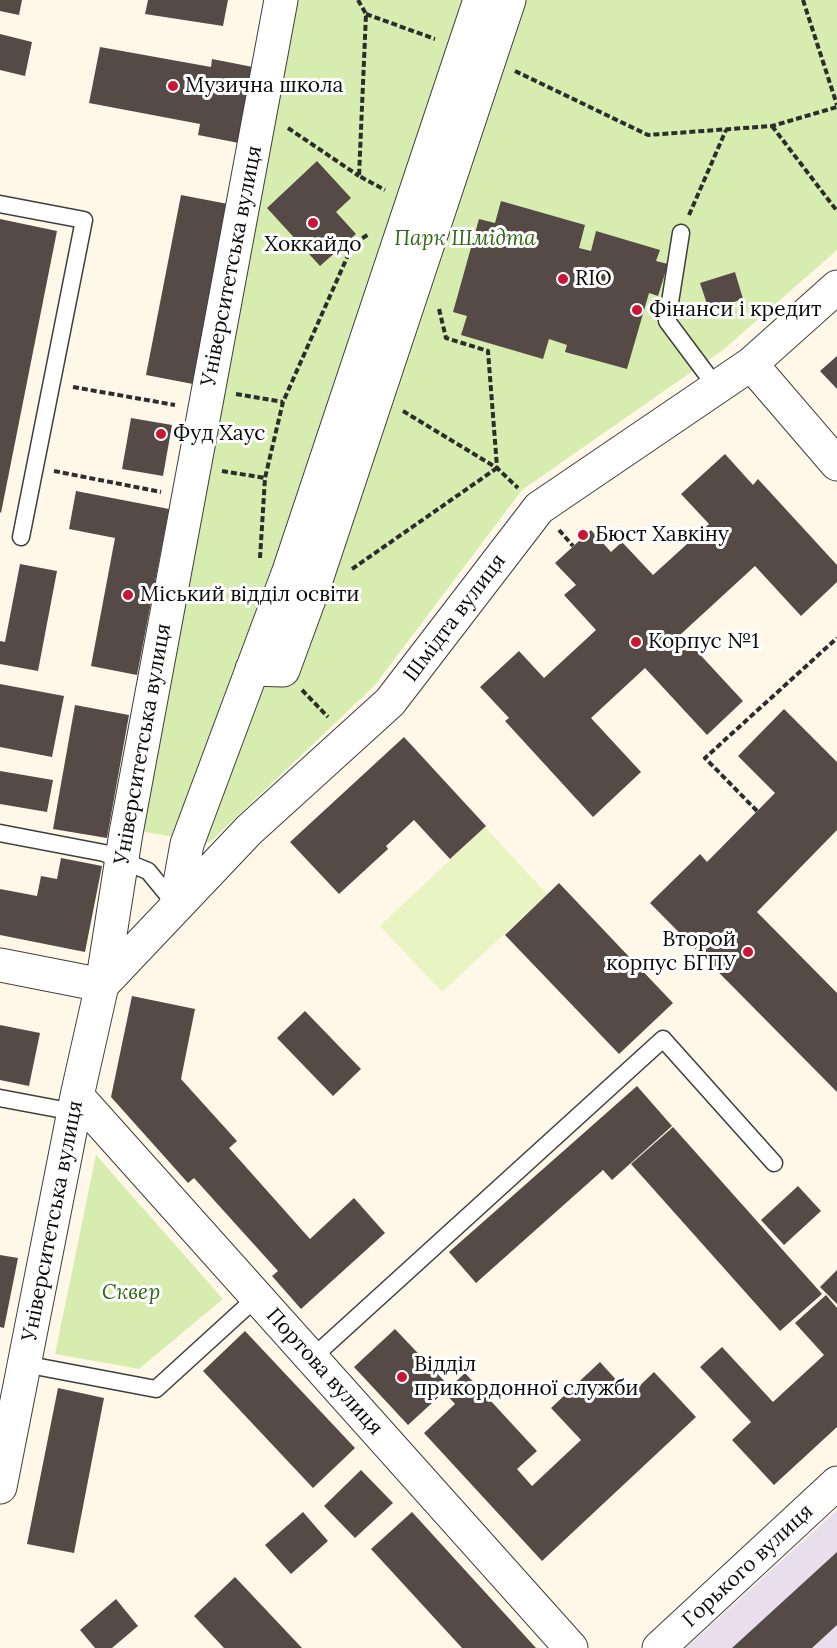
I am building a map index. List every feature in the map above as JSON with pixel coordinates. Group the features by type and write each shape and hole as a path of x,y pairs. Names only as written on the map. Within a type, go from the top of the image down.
{"street":[{"name":"Університетська вулиця","path":"0,1487 102,984 121,860 281,0"},
{"path":"176,905 187,844 268,670 302,576 377,395 476,54 480,0"},
{"path":"302,576 411,205 476,54 509,0"},
{"name":"Шмідта вулиця","path":"102,984 249,830 390,702 539,508 751,364 837,287"},
{"path":"751,364 837,464"},
{"path":"0,965 102,984"},
{"name":"Портова вулиця","path":"76,1104 258,1297 571,1648"},
{"name":"Горького вулиця","path":"659,1648 837,1483"}],"lane":[{"path":"0,204 84,220 21,537"},
{"path":"681,233 667,321 717,388"},
{"path":"0,833 104,853 148,871 176,905"},
{"path":"312,1358 663,1039 774,1163"},
{"path":"0,1098 76,1104"},
{"path":"24,1364 156,1389 258,1297"}],"path":[{"path":"358,0 366,14 359,176"},
{"path":"366,14 476,54 648,135 772,126 837,106 803,0"},
{"path":"261,110 359,176 411,205"},
{"path":"772,126 837,211"},
{"path":"681,233 726,130"},
{"path":"35,468 192,482 266,478 283,402 353,244 373,231"},
{"path":"438,304 446,338 488,351 497,468"},
{"path":"52,383 207,400 283,402"},
{"path":"377,395 497,468"},
{"path":"260,557 302,576 336,580 497,468"},
{"path":"757,811 705,758 837,638"},
{"path":"268,670 349,739"}],"shaded area":[{"path":"837,1510 837,1648 686,1648"}],"green space":[{"name":"Парк Шмідта","path":"267,0 837,0 837,250 723,350 522,490 375,685 209,843 110,826"},
{"path":"485,827 547,894 442,992 380,926"},
{"name":"Сквер","path":"96,1155 223,1299 139,1369 55,1354"}],"building":[{"path":"0,0 22,0 19,15 0,11"},
{"path":"148,0 228,0 223,26 145,14"},
{"path":"0,34 32,42 25,76 0,70"},
{"name":"Музична школа","path":"100,47 211,67 212,59 258,68 244,144 198,135 200,124 89,103"},
{"name":"Хоккайдо","path":"317,161 351,198 336,212 356,234 320,266 267,208"},
{"path":"181,195 228,204 193,384 146,375"},
{"name":"RIO","path":"501,201 585,225 579,248 591,251 596,231 660,250 656,261 668,264 658,296 649,293 627,369 565,352 567,345 549,339 543,359 461,335 467,316 453,312 479,219 495,223"},
{"path":"0,219 57,231 1,513 0,512"},
{"path":"735,272 743,299 709,310 700,283"},
{"path":"837,356 837,389 820,371"},
{"path":"131,418 172,425 163,476 122,469"},
{"name":"Корпус №1","path":"725,454 753,485 758,479 837,565 837,582 801,616 755,566 681,634 743,701 707,735 645,668 591,718 641,772 593,817 505,721 509,718 480,687 519,651 544,678 596,630 564,595 576,585 555,563 591,530 611,552 622,542 653,575 709,524 681,494"},
{"name":"Міський відділ освіти","path":"76,491 169,509 137,675 91,666 115,538 69,529"},
{"path":"20,564 57,571 38,671 0,664 0,641 5,642"},
{"path":"0,684 64,696 52,757 0,747"},
{"path":"75,705 129,715 107,838 53,829"},
{"path":"784,709 837,762 837,830 757,912 837,993 837,1092 650,903 700,854 707,862 775,793 738,756"},
{"path":"404,737 486,826 450,859 414,820 386,846 388,849 339,894 290,842"},
{"path":"0,771 53,780 47,812 0,804"},
{"path":"61,858 102,866 85,952 0,935 0,889 37,896 41,876 57,879"},
{"path":"559,883 673,1003 619,1054 505,935"},
{"path":"132,996 195,1009 181,1079 237,1141 229,1148 310,1239 354,1198 385,1233 301,1309 272,1276 278,1271 194,1178 188,1183 111,1097"},
{"path":"305,1011 361,1069 333,1096 277,1038"},
{"path":"0,1025 40,1033 29,1086 0,1080"},
{"path":"637,1086 672,1126 612,1180 603,1170 476,1283 449,1252"},
{"path":"673,1127 822,1294 780,1331 631,1164"},
{"path":"798,1186 821,1211 784,1245 761,1220"},
{"path":"0,1255 18,1258 4,1328 0,1327"},
{"path":"837,1270 837,1304 820,1287"},
{"path":"826,1295 837,1308 837,1427 774,1485 732,1440 751,1422 700,1367 722,1347 773,1402 824,1355 795,1323"},
{"path":"395,1329 450,1387 465,1373 537,1451 517,1469 532,1486 581,1440 551,1408 600,1362 630,1395 654,1372 696,1417 542,1561 424,1433 455,1404 444,1392 408,1425 354,1367"},
{"path":"245,1331 355,1448 313,1488 203,1371"},
{"path":"58,1388 104,1398 74,1553 27,1544"},
{"path":"361,1470 393,1503 355,1538 324,1506"},
{"path":"303,1512 328,1541 291,1574 265,1545"},
{"path":"412,1512 536,1648 462,1648 371,1549"},
{"path":"837,1552 837,1625 812,1648 732,1648"},
{"path":"235,1577 302,1648 224,1648 194,1616"},
{"path":"116,1599 138,1626 112,1648 95,1648 80,1630"}],"place":[{"name":"Музична школа","path":"173,86"},
{"name":"Хоккайдо","path":"313,223"},
{"name":"RIO","path":"563,279"},
{"name":"Фінанси і кредит","path":"637,310"},
{"name":"Фуд Хаус","path":"161,434"},
{"name":"Бюст Хавкіну","path":"583,535"},
{"name":"Міський відділ освіти","path":"128,595"},
{"name":"Корпус №1","path":"636,642"},
{"name":"Второй корпус БГПУ","path":"748,952"},
{"name":"Відділ прикордонної служби","path":"402,1377"}]}
